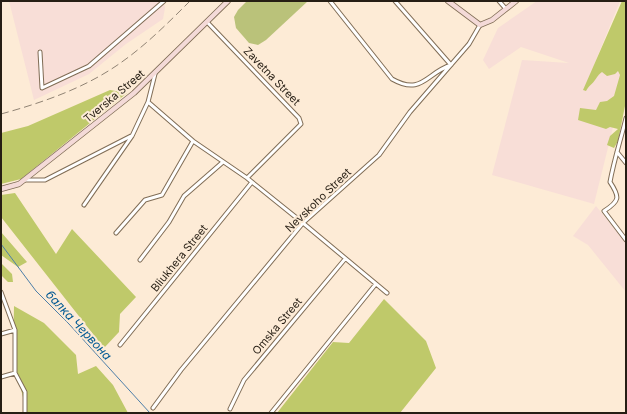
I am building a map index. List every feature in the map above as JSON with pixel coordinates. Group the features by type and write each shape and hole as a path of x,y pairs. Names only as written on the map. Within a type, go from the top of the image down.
{"main road":[{"name":"Tverska Street","path":"1,189 19,184 134,93 228,1"},
{"path":"448,1 480,25 492,20 516,1"}],"street":[{"path":"40,52 42,88 89,66 164,1"},
{"path":"330,1 392,79 405,85 413,86 421,84 444,67 451,65 395,1"},
{"path":"500,1 506,9"},
{"name":"Zavetna Street","path":"207,22 299,118 301,124 247,178"},
{"name":"Nevskoho Street","path":"153,408 181,370 303,223 379,155 410,112 469,44 480,25"},
{"path":"84,205 132,136 148,102 155,74"},
{"path":"148,102 193,141 247,178 387,293"},
{"path":"626,118 614,160 610,182 617,193 616,199 613,205 604,211 626,240"},
{"path":"24,180 45,180 132,136"},
{"path":"116,233 145,200 162,195 193,141"},
{"path":"617,152 626,162"},
{"path":"140,260 169,222 184,196 223,162"},
{"name":"Bliukhera Street","path":"120,345 252,182"},
{"name":"Omska Street","path":"230,409 244,380 345,259"},
{"path":"271,413 375,284"},
{"path":"1,294 15,330 15,373 25,392 25,412 20,413"},
{"path":"1,334 15,330"},
{"path":"1,377 15,373"}],"shaded area":[{"path":"9,1 164,1 165,8 163,19 126,44 89,74 34,100"},
{"path":"537,1 620,1 594,65 626,68 626,75 594,204 492,175 522,60 569,63 521,47 489,69 483,60 498,28"},
{"path":"596,206 626,243 626,292 588,245 573,236"}],"green space":[{"path":"247,1 308,1 266,40 258,45 249,43 236,28 234,17 238,10"},
{"path":"622,1 626,1 626,101 618,141 614,148 607,145 610,136 618,129 610,127 606,129 578,120 580,108 596,110 600,102 607,101 614,96 620,75 618,71 615,74 607,76 602,72 586,91 583,90"},
{"path":"110,90 127,93 21,179 1,184 1,133 28,126"},
{"path":"15,193 56,254 72,229 136,297 120,314 119,332 104,348 1,217 1,195"},
{"path":"1,232 27,262 18,267 1,255"},
{"path":"1,263 12,274 13,282 8,282 1,275"},
{"path":"384,299 426,341 436,368 400,413 277,413 333,342 349,343"},
{"path":"14,306 44,323 76,355 78,374 96,366 113,385 128,413 27,413 13,358"}],"waterway":[{"name":"балка Червона","path":"1,244 36,291 69,324 150,413"}],"railway":[{"path":"1,114 61,94 89,82 103,74 145,44 190,1"}]}
